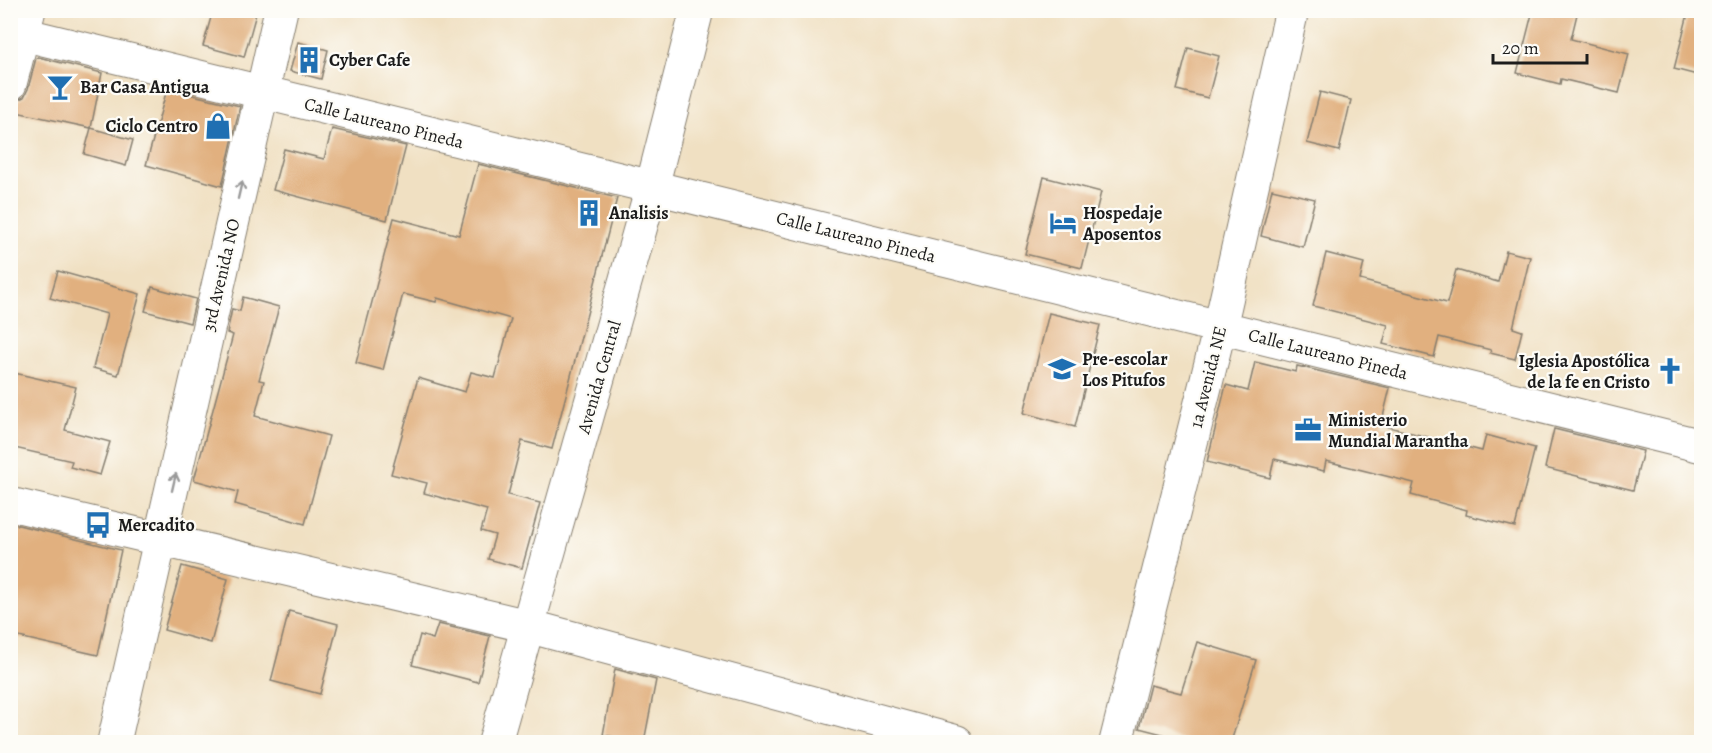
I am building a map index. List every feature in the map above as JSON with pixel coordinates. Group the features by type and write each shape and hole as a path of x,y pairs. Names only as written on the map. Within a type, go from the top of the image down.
{"street":[{"name":"3rd Avenida NO","path":"114,742 281,10"},
{"name":"Avenida Central","path":"495,742 652,187 697,10"},
{"name":"1a Avenida NE","path":"1116,742 1220,327 1292,10"},
{"name":"Calle Laureano Pineda","path":"21,25 262,93 1701,446"},
{"path":"10,84 21,25"},
{"path":"10,504 528,626 957,742"}],"building":[{"path":"213,10 257,10 244,57 203,46"},
{"path":"1533,10 1578,10 1571,39 1629,54 1619,93 1561,79 1560,84 1517,73"},
{"path":"1689,10 1701,10 1701,76 1674,69"},
{"name":"Cyber Cafe","path":"298,42 328,50 321,79 290,71"},
{"path":"1188,48 1219,56 1208,98 1177,90"},
{"name":"Bar Casa Antigua","path":"38,57 102,73 91,128 16,112 18,100 24,97 28,89"},
{"path":"167,89 240,106 222,186 146,165"},
{"path":"1320,92 1351,100 1339,151 1307,143"},
{"path":"91,128 133,140 126,166 84,154"},
{"path":"332,129 406,146 387,220 273,190 284,149 324,159"},
{"path":"478,164 617,198 552,449 522,441 508,495 540,503 522,568 488,559 495,535 481,531 487,510 424,493 427,483 391,474 418,378 465,392 471,372 495,378 511,319 437,298 436,302 403,294 383,370 356,363 394,218 459,235"},
{"name":"Hospedaje Aposentos","path":"1044,177 1101,192 1082,268 1025,254"},
{"path":"1272,189 1315,199 1303,247 1261,236"},
{"path":"1506,251 1530,257 1513,328 1522,331 1515,359 1490,353 1491,350 1439,337 1434,357 1383,344 1388,325 1313,306 1326,253 1364,263 1360,280 1447,303 1456,270 1498,282"},
{"path":"58,271 140,294 118,375 93,368 107,314 50,298"},
{"path":"152,287 196,299 190,323 145,311"},
{"path":"243,297 279,307 259,380 264,381 255,416 329,436 305,524 235,504 238,492 194,480 233,335 227,333 232,309 240,311"},
{"name":"Pre-escolar Los Pitufos","path":"1049,313 1100,325 1075,427 1024,413"},
{"path":"1255,362 1296,372 1297,366 1390,388 1381,425 1482,451 1486,435 1535,448 1515,527 1466,515 1467,510 1411,495 1414,483 1326,461 1324,471 1274,459 1270,478 1207,462 1226,385 1248,391"},
{"path":"10,372 76,387 65,430 110,442 100,475 70,467 72,461 10,447"},
{"path":"1554,429 1643,451 1633,490 1545,468"},
{"path":"10,523 121,550 98,655 10,635"},
{"path":"182,566 228,579 211,643 164,630"},
{"path":"289,611 338,624 320,694 271,681"},
{"path":"438,624 490,636 478,682 412,665 420,635 433,639"},
{"path":"1197,642 1256,660 1231,742 1193,742 1139,728 1150,685 1181,693"},
{"path":"615,669 656,680 644,742 603,735"}],"place":[{"name":"Cyber Cafe","path":"309,60"},
{"name":"Bar Casa Antigua","path":"60,87"},
{"name":"Ciclo Centro","path":"218,126"},
{"name":"Analisis","path":"589,213"},
{"name":"Hospedaje Aposentos","path":"1063,223"},
{"name":"Pre-escolar Los Pitufos","path":"1062,369"},
{"name":"Iglesia Apostólica de la fe en Cristo","path":"1670,371"},
{"name":"Ministerio Mundial Marantha","path":"1308,430"},
{"name":"Mercadito","path":"98,525"}]}
